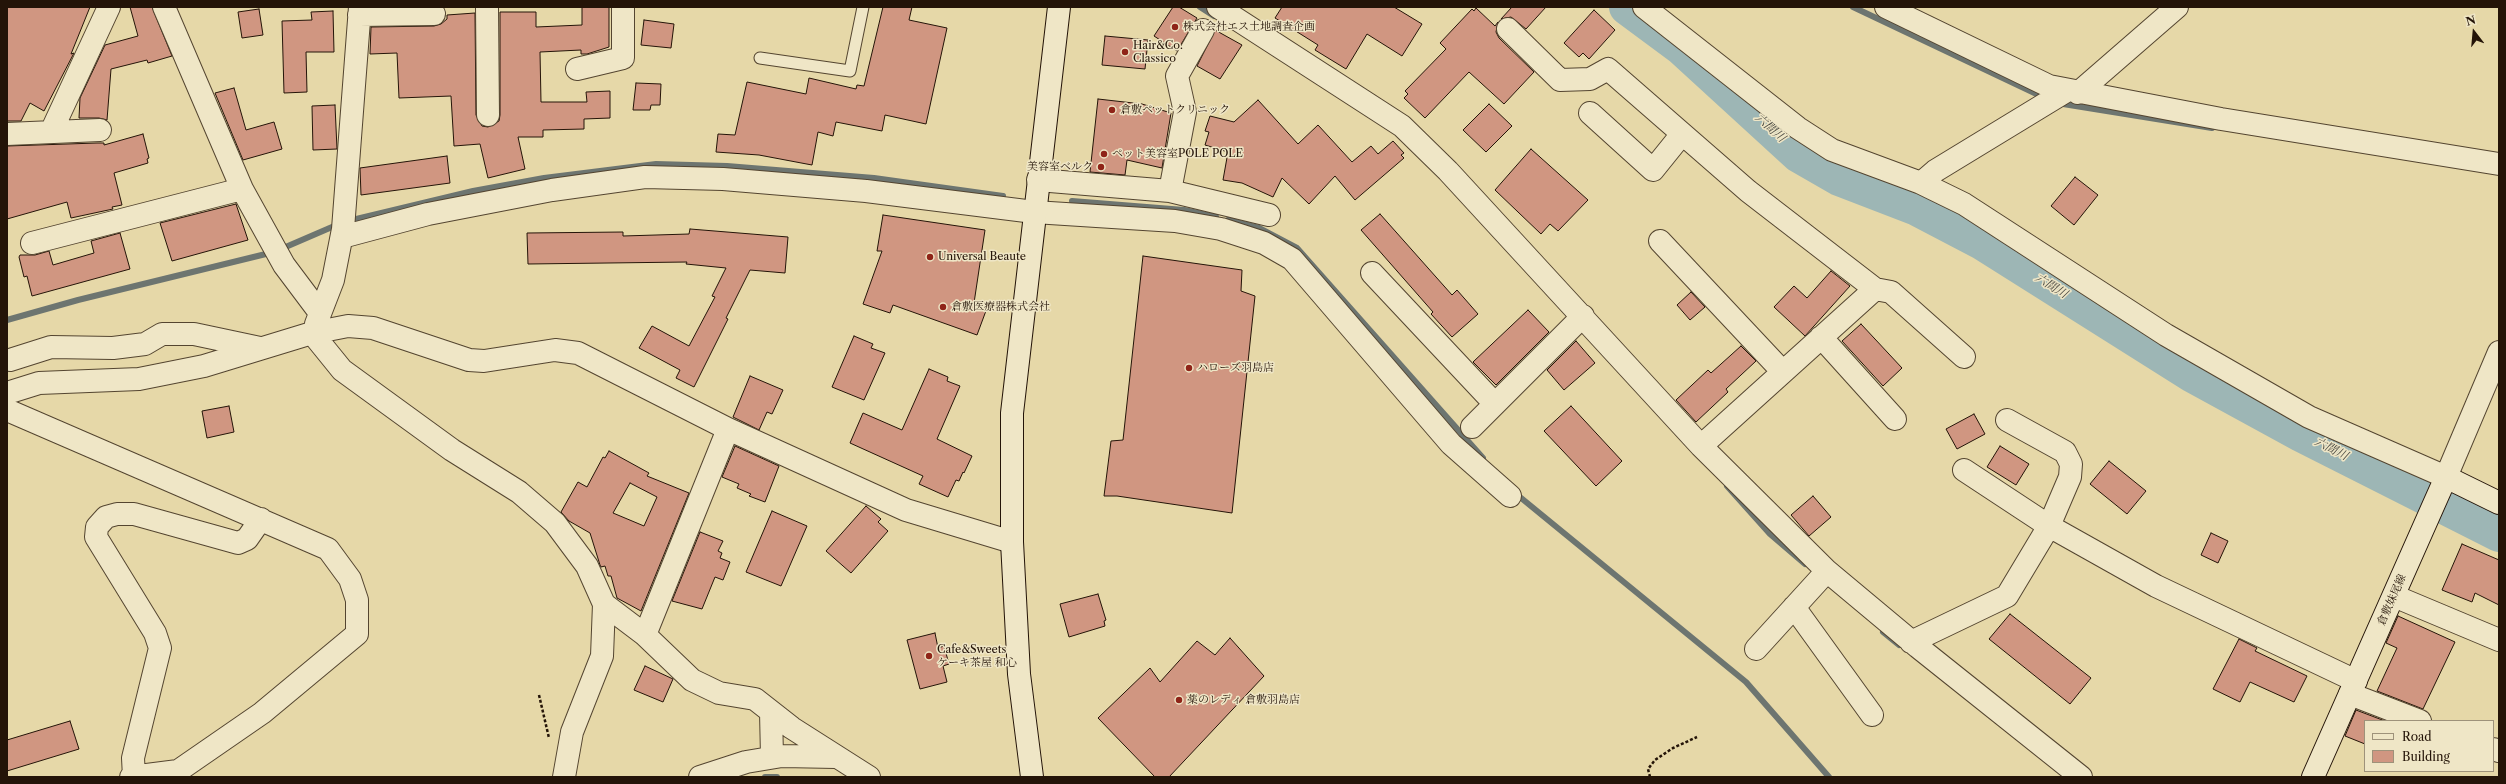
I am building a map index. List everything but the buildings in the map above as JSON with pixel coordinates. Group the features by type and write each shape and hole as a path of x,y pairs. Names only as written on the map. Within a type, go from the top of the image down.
{"street":[{"path":"51,132 109,7"},
{"path":"164,7 242,188 276,251 320,313"},
{"path":"487,7 488,115"},
{"path":"577,69 624,58 623,7"},
{"path":"1032,777 1019,674 1012,542 1012,413 1034,212 1059,7"},
{"path":"1218,7 1402,126 1448,171 1578,321 1701,446 1822,576 1911,642 2081,777"},
{"path":"1644,7 1798,128 1826,146 1921,183 1964,204 2166,335 2309,417 2445,480 2499,503"},
{"path":"1886,7 2049,86 2214,118 2499,164"},
{"path":"1921,183 1935,171 2038,108 2073,91 2177,7"},
{"path":"312,333 333,280 343,226 360,11 434,14"},
{"path":"1508,29 1560,80 1590,79 1608,69 1748,191 1874,289 1891,292 1964,357"},
{"path":"1170,191 1185,112 1177,76 1203,30"},
{"path":"1590,113 1653,170 1682,134"},
{"path":"7,134 100,130"},
{"path":"343,226 435,213 552,190 645,177 723,179 866,191 1034,212 1175,221 1221,229 1264,243 1292,259 1451,444 1510,496"},
{"path":"1038,180 1170,191 1269,215"},
{"path":"32,243 242,188"},
{"path":"1660,241 1783,372"},
{"path":"1372,273 1495,404"},
{"path":"1701,446 1874,289"},
{"path":"1472,427 1578,321"},
{"path":"7,393 39,383 139,379 204,366 312,333 348,326 373,328 469,360 484,362 556,350 578,353 728,429 906,510 1012,542"},
{"path":"312,333 342,370 452,450 519,492 554,523 587,566 604,604 602,656 572,732 564,777"},
{"path":"10,360 51,347 113,348 145,344 162,334 194,334 261,348"},
{"path":"1821,337 1896,419"},
{"name":"倉敷妹尾線","path":"2314,777 2498,356"},
{"path":"7,410 261,519 328,549 350,579 357,600 356,634 262,713 178,771 133,777 133,758 160,648 155,633 96,537 97,527 106,517 117,514 134,514 238,543 247,539 261,519"},
{"path":"1911,642 2007,596 2049,526 2070,477 2071,464 2065,452 2008,420"},
{"path":"645,635 728,429"},
{"path":"1964,470 2049,526 2156,586 2418,720"},
{"path":"1756,649 1822,576"},
{"path":"2394,596 2499,640"},
{"path":"604,604 645,635 692,680 719,693 755,699 771,712 836,757 869,777"},
{"path":"1794,608 1872,715"},
{"path":"771,712 772,757"},
{"path":"700,777 746,762 772,757 836,757"}],"lane":[{"path":"760,58 850,72 863,7"}],"path":[{"path":"1650,777 1648,769 1655,760 1673,748 1697,737"}],"waterway":[{"path":"1200,7 1214,16"},
{"name":"六間川","path":"1627,7 1681,47 1799,155 1839,178 1917,208 1982,242 2193,375 2301,434 2499,534"},
{"path":"1853,7 2045,98"},
{"path":"2057,103 2212,128"},
{"path":"348,221 473,191 544,178 656,164 727,166 874,178 1003,196"},
{"path":"1072,201 1184,210 1216,217"},
{"path":"1228,220 1259,228 1297,248 1483,458"},
{"path":"7,320 78,300 274,252 339,224"},
{"path":"1727,486 1770,534 1805,564"},
{"path":"1515,493 1746,682 1829,777"},
{"path":"1883,632 1899,645"},
{"path":"765,777 777,777"}],"place":[{"name":"株式会社エス土地調査企画","path":"1175,27"},
{"name":"Hair&Co. Classico","path":"1125,52"},
{"name":"倉敷ペットクリニック","path":"1112,110"},
{"name":"ペット美容室POLE POLE","path":"1104,154"},
{"name":"美容室ベルク","path":"1101,167"},
{"name":"Universal Beaute","path":"930,257"},
{"name":"倉敷医療器株式会社","path":"943,307"},
{"name":"ハローズ羽島店","path":"1189,368"},
{"name":"Cafe&Sweets ケーキ茶屋 和心","path":"929,656"},
{"name":"薬のレディ 倉敷羽島店","path":"1179,700"}]}
